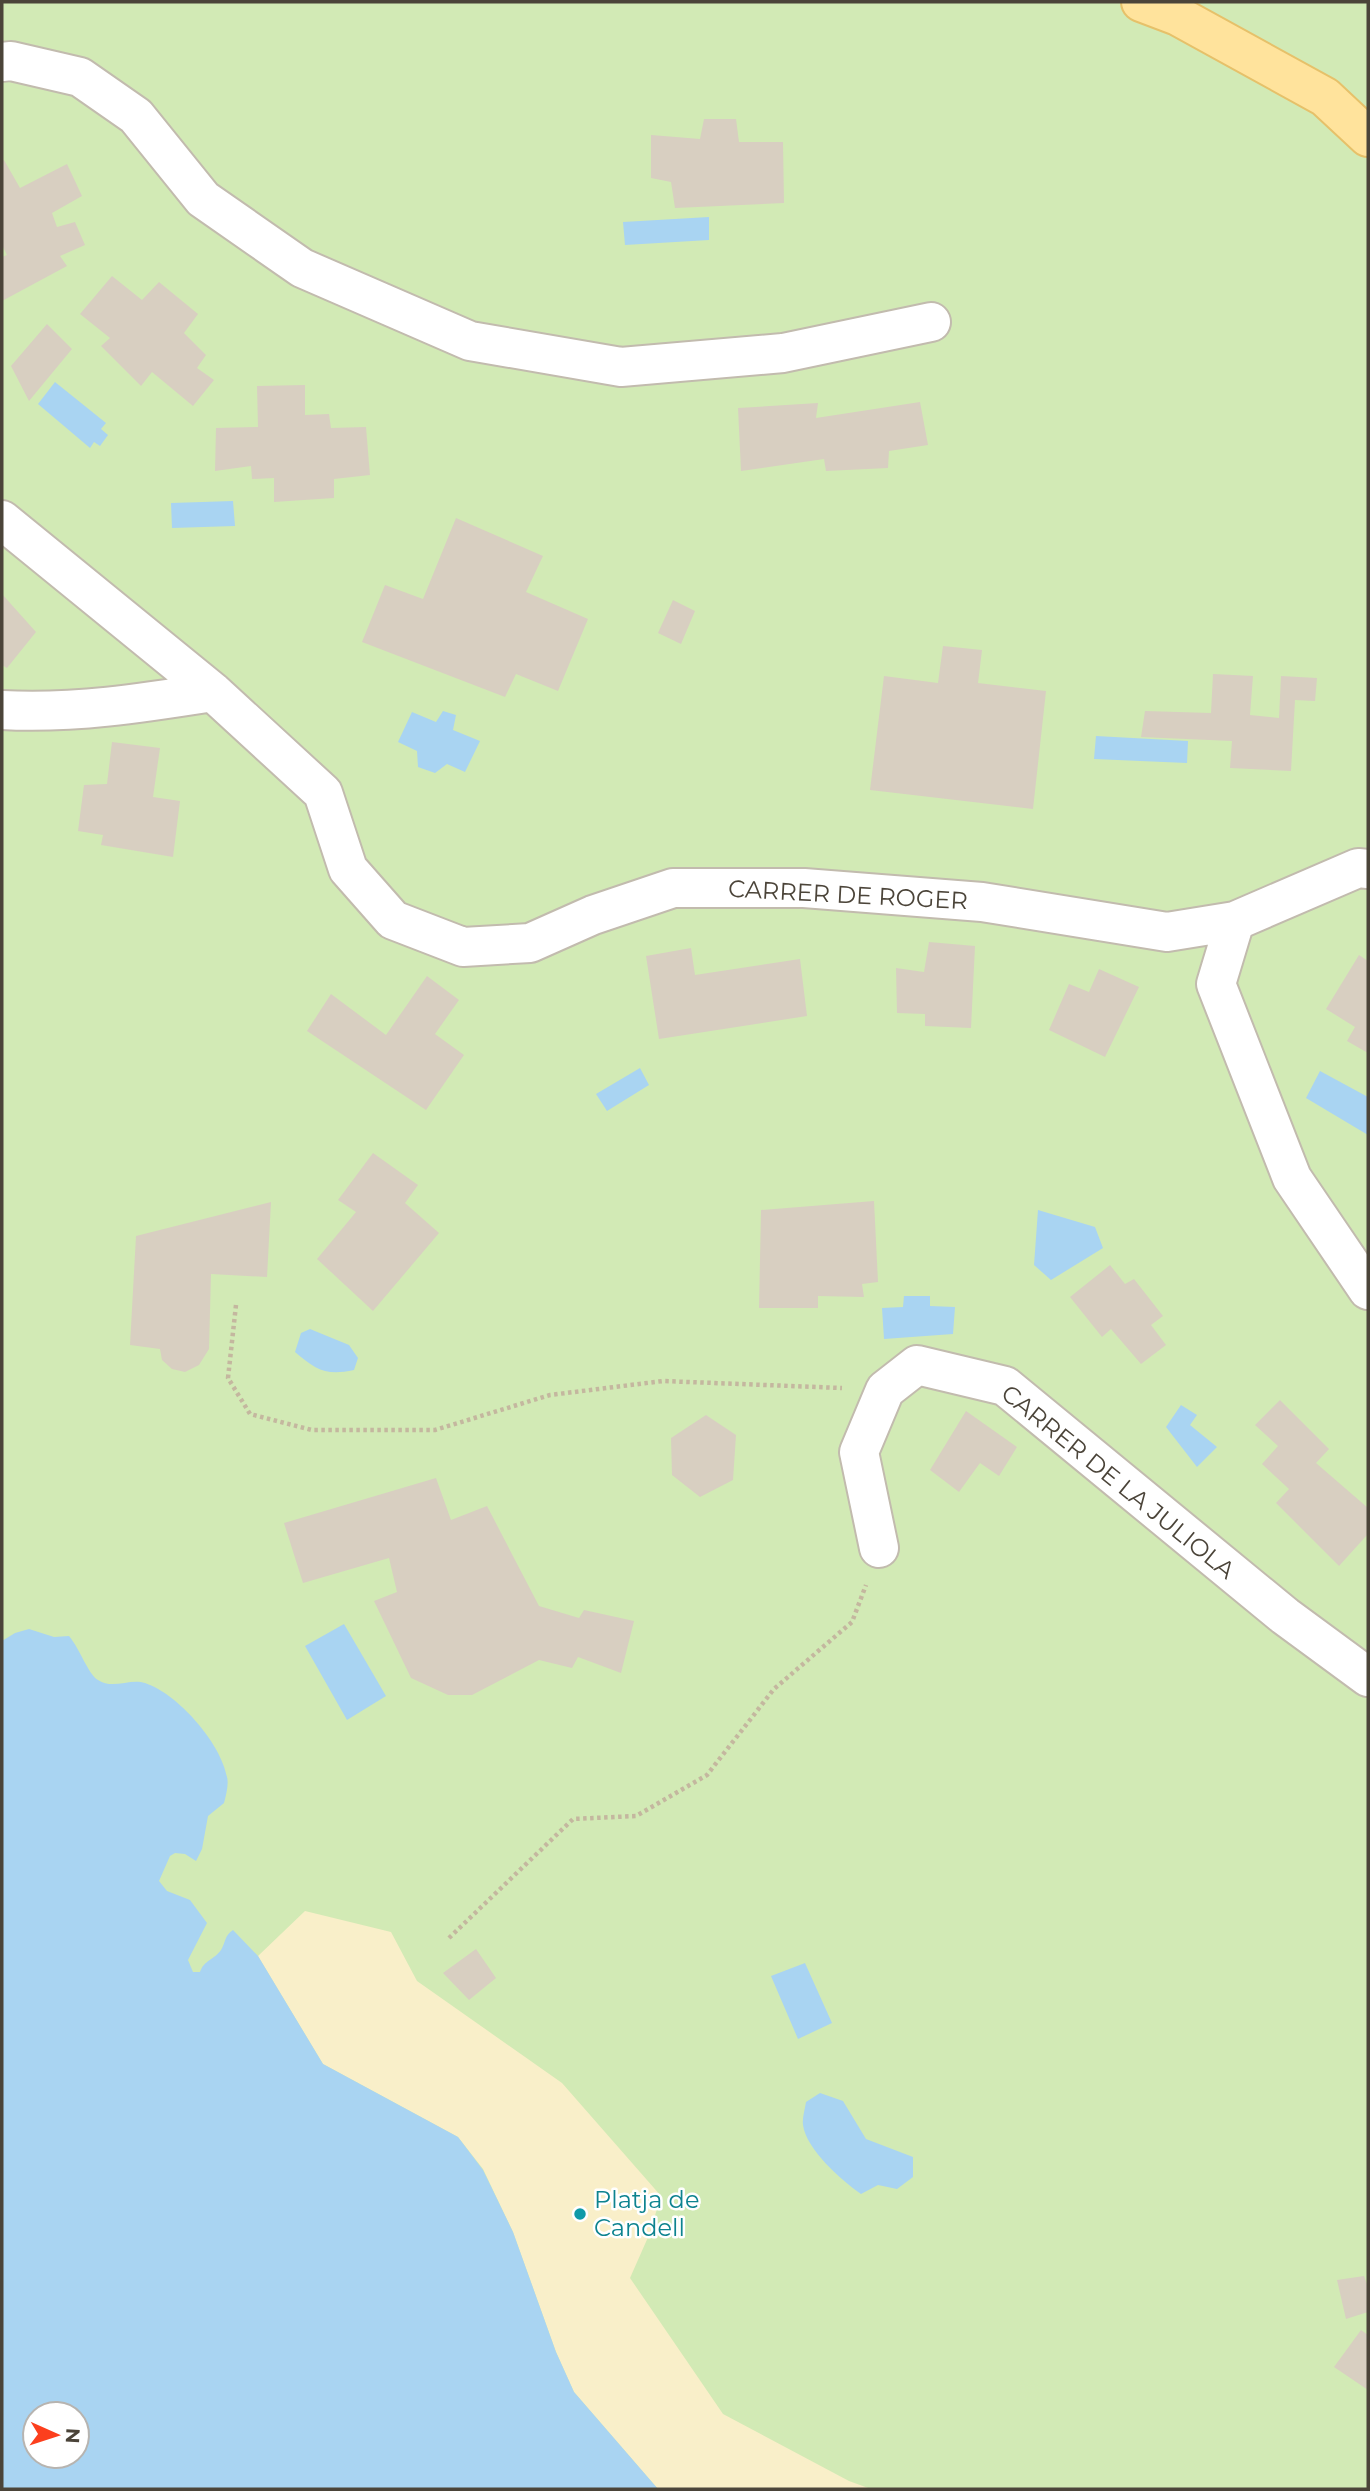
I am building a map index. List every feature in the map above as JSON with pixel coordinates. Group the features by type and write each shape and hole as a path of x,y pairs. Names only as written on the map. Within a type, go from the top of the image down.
{"main road":[{"path":"1141,2 1178,16 1325,97 1368,137"}],"street":[{"path":"2,62 11,61 79,77 136,116 203,199 302,268 470,341 621,367 783,353 930,322"},
{"name":"CARRER DE ROGER","path":"2,520 214,692 323,793 348,869 393,920 463,947 530,943 593,915 673,888 804,888 982,902 1167,932 1235,921 1358,868 1368,869"},
{"path":"2,710 30,712 124,706 214,692"},
{"path":"1235,921 1216,984 1292,1178 1368,1290"},
{"name":"CARRER DE LA JULIOLA","path":"885,1390 917,1366 1005,1385 1285,1616 1368,1678"},
{"path":"879,1548 859,1452 885,1390"}],"path":[{"path":"236,1306 228,1378 250,1414 312,1430 435,1430 550,1395 663,1381 885,1390"},
{"path":"449,1938 573,1819 636,1816 707,1775 774,1689 852,1622 879,1548"}],"green space":[{"path":"2,2 1368,2 1368,2489 2,2489"}],"sand":[{"name":"Platja de Candell","path":"305,1911 391,1932 417,1981 562,2083 661,2196 649,2235 630,2278 723,2414 849,2481 871,2489 658,2489 574,2392 556,2352 513,2232 483,2169 458,2137 323,2064 258,1956"}],"water":[{"path":"709,217 709,240 625,245 623,222"},
{"path":"55,382 106,423 101,429 108,435 100,446 94,442 90,448 38,404"},
{"path":"233,501 235,526 172,528 171,503"},
{"path":"443,711 456,715 453,730 480,741 465,772 447,764 435,773 418,767 417,751 398,742 412,712 436,722"},
{"path":"1096,736 1188,741 1187,763 1094,759"},
{"path":"640,1068 649,1085 607,1111 596,1094"},
{"path":"1320,1071 1368,1097 1368,1135 1306,1098"},
{"path":"1038,1210 1095,1227 1103,1248 1051,1280 1034,1265"},
{"path":"904,1296 930,1296 930,1306 955,1307 953,1334 884,1339 882,1308 903,1307"},
{"path":"310,1329 349,1345 358,1358 354,1370 322,1370 295,1352 301,1333"},
{"path":"1181,1405 1197,1415 1190,1425 1217,1447 1197,1467 1166,1427"},
{"path":"344,1624 386,1696 347,1720 305,1646"},
{"path":"29,1629 54,1637 69,1636 98,1680 110,1684 139,1682 158,1689 184,1709 207,1735 227,1777 224,1803 208,1816 202,1849 196,1861 185,1854 175,1853 170,1856 159,1881 167,1891 190,1900 207,1923 188,1960 193,1972 200,1972 223,1947 233,1930 258,1956 323,2064 458,2137 483,2170 513,2232 556,2352 574,2392 658,2489 2,2489 2,1641"},
{"path":"805,1963 832,2023 798,2039 771,1976"},
{"path":"820,2093 843,2101 866,2139 913,2157 913,2177 897,2189 878,2185 861,2194 835,2173 811,2144 803,2125 806,2102"}],"building":[{"path":"704,119 736,119 739,142 783,142 784,203 675,208 671,182 651,178 651,135 700,139"},
{"path":"4,160 20,188 67,164 82,196 52,213 57,227 75,222 85,245 60,256 67,266 2,301 2,257 7,255 2,245"},
{"path":"112,276 142,300 159,282 198,314 184,333 206,355 197,368 214,380 193,406 152,372 141,386 101,346 110,338 80,314"},
{"path":"47,324 72,349 29,401 11,366"},
{"path":"305,385 305,415 329,414 331,428 366,427 370,475 334,479 334,498 274,502 274,478 252,479 251,466 215,471 216,428 258,427 257,386"},
{"path":"920,402 928,445 889,451 888,468 826,471 824,459 741,471 738,408 818,403 816,418"},
{"path":"456,518 543,556 526,592 588,619 558,691 516,674 505,697 362,642 385,585 423,599"},
{"path":"2,594 36,632 7,668 2,665"},
{"path":"673,600 695,611 681,644 658,633"},
{"path":"943,646 982,650 978,683 1046,691 1033,809 870,790 884,676 938,683"},
{"path":"1213,674 1253,676 1250,715 1279,718 1281,676 1317,678 1315,701 1295,700 1291,771 1230,768 1232,741 1141,737 1145,711 1211,713"},
{"path":"112,742 160,748 153,797 180,801 173,857 101,845 103,835 78,831 84,785 107,784"},
{"path":"929,942 975,946 971,1028 925,1026 925,1014 897,1013 896,968 924,972"},
{"path":"691,948 695,975 800,959 807,1016 659,1039 646,956"},
{"path":"1359,955 1368,961 1368,1053 1347,1041 1355,1027 1326,1009"},
{"path":"1099,969 1139,987 1105,1057 1049,1030 1069,984 1089,992"},
{"path":"427,976 459,1000 435,1034 464,1055 426,1110 307,1031 331,994 386,1035"},
{"path":"373,1153 418,1185 405,1203 439,1233 373,1311 317,1259 356,1212 338,1200"},
{"path":"874,1201 878,1282 862,1284 864,1297 818,1296 818,1308 759,1308 761,1210"},
{"path":"271,1202 267,1277 211,1274 209,1349 199,1365 185,1372 172,1369 162,1360 160,1349 130,1345 136,1236"},
{"path":"1110,1265 1125,1284 1134,1279 1163,1316 1151,1325 1166,1345 1141,1364 1111,1329 1102,1337 1070,1297"},
{"path":"1280,1400 1329,1449 1316,1463 1368,1508 1368,1534 1339,1566 1276,1503 1289,1489 1262,1464 1278,1446 1255,1425"},
{"path":"966,1411 1017,1447 999,1476 980,1463 959,1492 930,1470"},
{"path":"706,1415 736,1435 733,1480 700,1497 672,1475 671,1438"},
{"path":"436,1478 451,1520 487,1506 539,1606 579,1618 584,1610 634,1621 621,1673 578,1657 572,1668 539,1660 472,1695 448,1695 411,1678 374,1601 397,1592 389,1558 303,1583 284,1523"},
{"path":"476,1949 496,1978 469,2000 443,1973"},
{"path":"1364,2276 1368,2287 1368,2312 1346,2319 1337,2280"},
{"path":"1361,2330 1368,2335 1368,2390 1334,2367"}],"place":[{"name":"Platja de Candell","path":"580,2214"}]}
